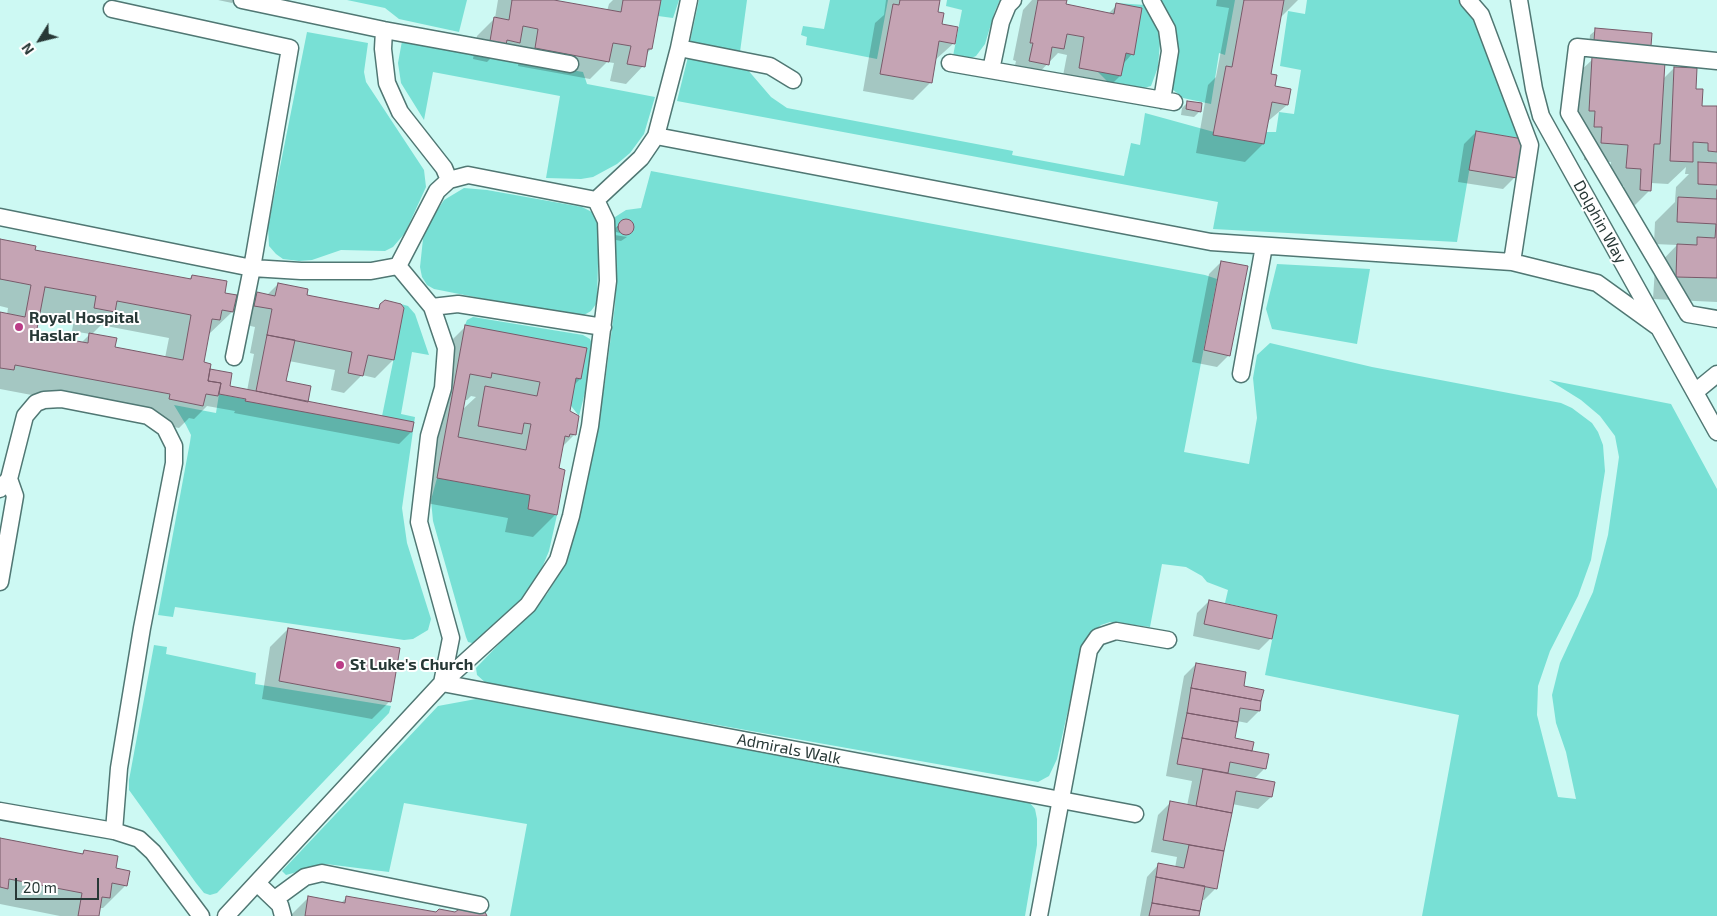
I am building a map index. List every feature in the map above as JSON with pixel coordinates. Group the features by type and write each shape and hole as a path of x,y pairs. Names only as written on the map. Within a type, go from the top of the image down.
{"lane":[{"path":"242,0 384,30 570,64"},
{"path":"596,200 641,158 656,136 679,48 689,0"},
{"path":"990,70 1001,22 1008,4 1013,0"},
{"path":"950,63 1168,101 1170,51 1167,28 1151,0"},
{"path":"1468,0 1481,15 1530,145 1512,262"},
{"name":"Dolphin Way","path":"1518,0 1534,89 1541,116 1717,432"},
{"path":"112,9 290,48 252,268 234,357"},
{"path":"384,30 383,49 387,83 400,112 444,168 449,180"},
{"path":"1717,61 1577,47 1569,114 1688,314 1717,319"},
{"path":"679,48 770,66 792,80"},
{"path":"656,136 1211,242 1512,262 1597,283 1658,327"},
{"path":"398,266 437,191 449,180 468,175 596,200"},
{"path":"226,916 442,684 528,605 558,560 571,516 590,426 608,281 606,220 596,200"},
{"path":"0,217 252,268 301,271 371,271 398,266"},
{"path":"1241,374 1264,246"},
{"path":"398,266 432,307 446,348 443,388 429,436 419,522 451,638 442,684"},
{"path":"432,307 458,304 603,327"},
{"path":"1695,392 1717,374"},
{"path":"0,582 15,496 5,484 25,416 36,403 44,400 61,399 148,416 164,428 174,446 174,463 142,628 119,768 114,831"},
{"path":"1038,916 1087,656 1092,644 1105,633 1116,630 1168,640"},
{"name":"Admirals Walk","path":"442,684 1135,814"},
{"path":"0,811 130,835 147,845 201,916"},
{"path":"275,899 305,877 322,873 480,905"},
{"path":"257,883 275,899 284,916"}],"shaded area":[{"path":"347,0 467,0 459,32 399,19 385,8"},
{"path":"641,0 679,0 673,18 658,16"},
{"path":"699,0 747,0 740,52 690,42"},
{"path":"830,0 888,0 877,59 806,45 807,37 801,35 803,26 824,29"},
{"path":"947,0 1000,0 985,44 976,56 969,59 953,56 962,10 946,6"},
{"path":"1159,0 1235,0 1225,55 1219,53 1211,104 1183,98 1172,89 1174,24"},
{"path":"1307,0 1459,0 1471,12 1523,139 1476,131 1457,242 1213,229 1218,202 677,101 688,57 747,69 771,97 787,108 1013,151 1012,155 1124,176 1131,143 1140,145 1145,113 1214,132 1276,132 1279,112 1294,114 1301,70 1280,66 1288,11 1305,14"},
{"path":"1116,3 1145,5 1159,30 1158,67 1151,86 1144,88 1120,86 1109,83 1098,72"},
{"path":"307,32 368,43 364,72 366,82 424,170 426,187 405,233 393,247 385,251 341,250 312,260 299,261 283,259 269,246 268,227"},
{"path":"402,41 583,72 587,84 655,97 644,134 630,153 617,164 593,177 581,179 546,178 560,96 433,72 424,120 401,83 398,63"},
{"path":"651,171 1205,275 1217,279 1184,452 1249,464 1257,418 1253,378 1257,355 1270,343 1372,367 1561,403 1572,408 1592,423 1598,432 1603,445 1605,471 1591,560 1578,596 1550,651 1538,686 1537,715 1558,797 1576,799 1566,752 1556,723 1552,695 1560,663 1593,592 1608,535 1619,457 1615,436 1600,416 1581,400 1549,380 1671,404 1717,489 1717,916 1422,916 1459,715 1265,675 1277,615 1225,603 1228,590 1207,582 1202,576 1186,567 1162,564 1150,627 1110,622 1101,625 1087,638 1082,648 1057,759 1049,776 1038,782 487,684 477,675 476,668 547,594 564,566 572,541 580,514 605,382 615,305 616,279 612,219 626,210 641,208"},
{"path":"464,188 487,190 582,207 594,213 599,230 597,298 596,304 591,311 584,315 566,315 434,289 427,285 422,277 420,267 423,239 428,224 444,200"},
{"path":"1277,264 1370,269 1357,344 1272,329 1266,309"},
{"path":"401,304 408,306 415,314 429,355 412,352 401,414 415,417 402,508 407,543 431,619 428,630 413,639 404,640 175,607 173,617 158,615 191,435 174,405 216,413 219,394 380,426 404,308"},
{"path":"473,317 583,335 590,339 594,348 593,361 579,416 550,379 465,325 467,320"},
{"path":"437,478 530,495 528,509 557,515 549,551 539,575 519,604 476,644 468,642 466,637 433,521 431,500"},
{"path":"154,645 167,647 166,654 256,673 255,684 391,706 389,713 217,893 210,895 204,893 196,883 129,790 129,780"},
{"path":"476,699 1030,803 1035,809 1037,819 1037,845 1025,916 510,916 527,824 404,803 389,872 326,864 286,875 282,871 438,706"}],"building":[{"path":"512,0 554,0 621,12 623,0 661,0 652,49 648,49 645,67 627,64 631,46 613,43 609,62 535,48 538,29 523,26 520,43 507,40 506,45 490,41 494,17 509,20"},
{"path":"900,0 940,0 938,12 944,13 942,24 958,27 955,44 939,41 932,83 880,74 893,4 899,5"},
{"path":"1038,0 1067,0 1066,4 1114,14 1116,3 1142,8 1134,55 1126,53 1121,76 1079,68 1084,37 1067,34 1064,49 1052,47 1049,65 1029,61 1033,43 1030,43"},
{"path":"1244,0 1284,0 1271,74 1277,75 1275,86 1291,89 1288,105 1272,102 1264,144 1213,135 1226,66 1232,67"},
{"path":"1595,28 1652,33 1651,46 1594,41"},
{"path":"1592,57 1665,62 1660,144 1654,144 1651,191 1640,190 1641,169 1626,168 1628,145 1601,143 1602,127 1594,127 1595,111 1589,111"},
{"path":"1674,67 1697,68 1696,89 1703,89 1702,106 1717,106 1717,152 1708,151 1708,143 1693,142 1693,162 1670,161"},
{"path":"1187,101 1202,103 1201,112 1186,109"},
{"path":"1476,131 1523,139 1517,178 1469,170"},
{"path":"1698,162 1717,163 1717,185 1698,184"},
{"path":"1678,197 1717,199 1717,278 1676,277 1677,244 1697,245 1697,237 1715,238 1716,224 1677,222"},
{"path":"623,219 629,219 634,224 632,233 623,235 618,230 618,224"},
{"name":"Royal Hospital Haslar","path":"0,239 36,246 35,250 191,279 192,275 227,281 225,293 237,295 233,312 222,310 220,320 212,319 204,362 211,364 208,381 221,383 218,396 206,394 203,406 169,399 170,394 15,365 14,370 0,368 0,312 25,317 31,285 0,279","holes":["45,287 96,296 94,308 115,312 117,301 191,315 183,360 115,347 117,338 89,333 88,343 36,334"]},
{"path":"1221,261 1248,266 1230,356 1204,350"},
{"path":"278,283 308,289 307,295 379,309 380,304 385,300 401,304 404,308 394,360 368,355 363,376 348,373 352,352 267,335 272,309 254,306 257,292 275,296"},
{"path":"465,325 587,348 581,379 576,378 570,411 579,416 576,435 570,434 569,437 565,436 559,468 565,470 557,515 528,509 530,495 437,478","holes":["492,373 540,382 537,396 485,386 478,426 522,434 524,423 531,424 526,450 458,437 470,374 491,378"]},
{"path":"267,335 295,340 286,381 311,386 308,402 256,391"},
{"path":"210,369 232,373 230,386 414,422 412,432 245,401 246,399 219,394 221,383 208,381"},
{"path":"1209,600 1277,615 1272,639 1204,624"},
{"name":"St Luke's Church","path":"288,628 400,648 391,702 279,681"},
{"path":"1196,663 1246,672 1244,686 1264,690 1261,701 1191,688"},
{"path":"1191,688 1261,701 1260,711 1240,708 1238,722 1187,713"},
{"path":"1187,713 1238,722 1235,738 1254,742 1252,751 1182,738"},
{"path":"1182,738 1269,754 1266,769 1230,762 1228,773 1177,764"},
{"path":"1203,769 1275,782 1272,797 1236,791 1232,813 1196,806"},
{"path":"1170,801 1232,813 1224,851 1163,840"},
{"path":"0,838 83,854 84,850 118,856 116,868 130,871 127,886 112,883 110,898 102,897 99,916 78,916 82,893 9,879 8,889 0,887"},
{"path":"1189,845 1224,851 1217,889 1156,877 1158,863 1184,868"},
{"path":"1156,877 1205,886 1200,911 1152,903"},
{"path":"308,896 345,903 346,896 436,912 439,909 455,912 461,908 485,912 487,916 305,916"},
{"path":"1152,903 1200,911 1199,916 1149,916"}],"place":[{"name":"Royal Hospital Haslar","path":"19,327"},
{"name":"St Luke's Church","path":"340,665"}]}
